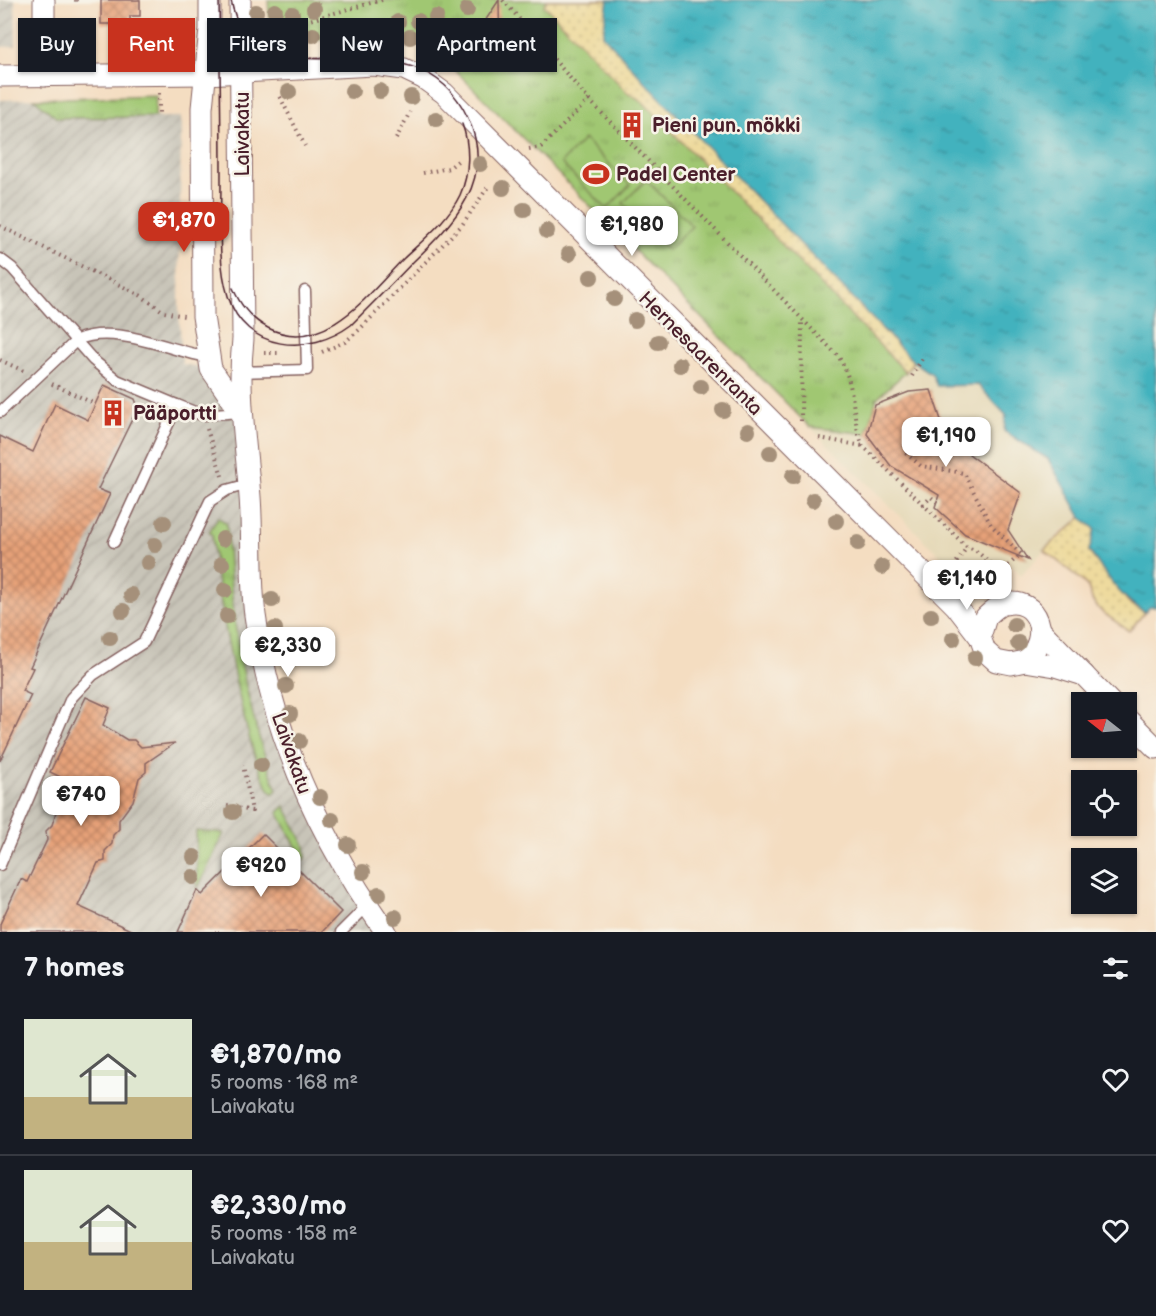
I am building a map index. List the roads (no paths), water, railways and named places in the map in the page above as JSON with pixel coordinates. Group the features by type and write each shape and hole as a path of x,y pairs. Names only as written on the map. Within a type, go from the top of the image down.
{"street":[{"path":"44,0 44,76"},
{"name":"Laivakatu","path":"210,0 202,108 203,316 211,369 241,412"},
{"name":"Laivakatu","path":"240,0 240,18"},
{"name":"Hernesaarenranta","path":"308,68 374,65 404,69 423,78 444,93 956,606 980,637 985,651 996,660 1011,664 1025,661 1055,666 1084,675"},
{"name":"Hernesaarenranta","path":"0,76 241,72"},
{"name":"Laivakatu","path":"241,72 243,339 239,372 249,484 255,614 267,675 284,738 314,814 367,906 386,932"},
{"name":"Hernesaarenranta","path":"956,606 995,609 1005,604 1017,604 1029,609 1037,619 1041,631 1100,692"},
{"path":"980,637 986,616 995,609"},
{"path":"1025,661 1040,643 1041,631"},
{"path":"1137,729 1156,748"}],"lane":[{"path":"0,259 12,268 93,360 117,380 202,415 241,412"},
{"path":"239,372 307,370 305,291"},
{"path":"0,412 77,340 90,334 108,333 209,357"},
{"path":"114,542 177,405"},
{"path":"0,865 71,698 93,675 144,642 210,501 227,490 249,484"},
{"path":"340,932 367,906"}],"water":[{"path":"608,0 1156,0 1156,607 1150,607 1145,612 1136,607 1114,585 1089,551 1095,529 1081,517 1048,459 1004,431 1006,415 978,385 937,386 932,374 913,361 643,80 603,35"}],"tram line":[{"path":"219,0 220,239 222,268 228,296 236,315 249,329 264,338 280,343 299,344 317,341 335,335 351,325 427,248 455,216 474,181 477,162 476,141 468,118 443,84 411,66 375,60 301,58 270,52 245,34 231,0"},
{"path":"233,288 251,316 268,328 288,335 308,334 326,328 344,317 360,304 434,229 455,204 466,178 467,168 468,150 462,124"}],"place":[{"name":"Pieni pun. mökki","path":"632,125"},
{"name":"Padel Center","path":"596,174"},
{"name":"Pääportti","path":"113,413"}]}
